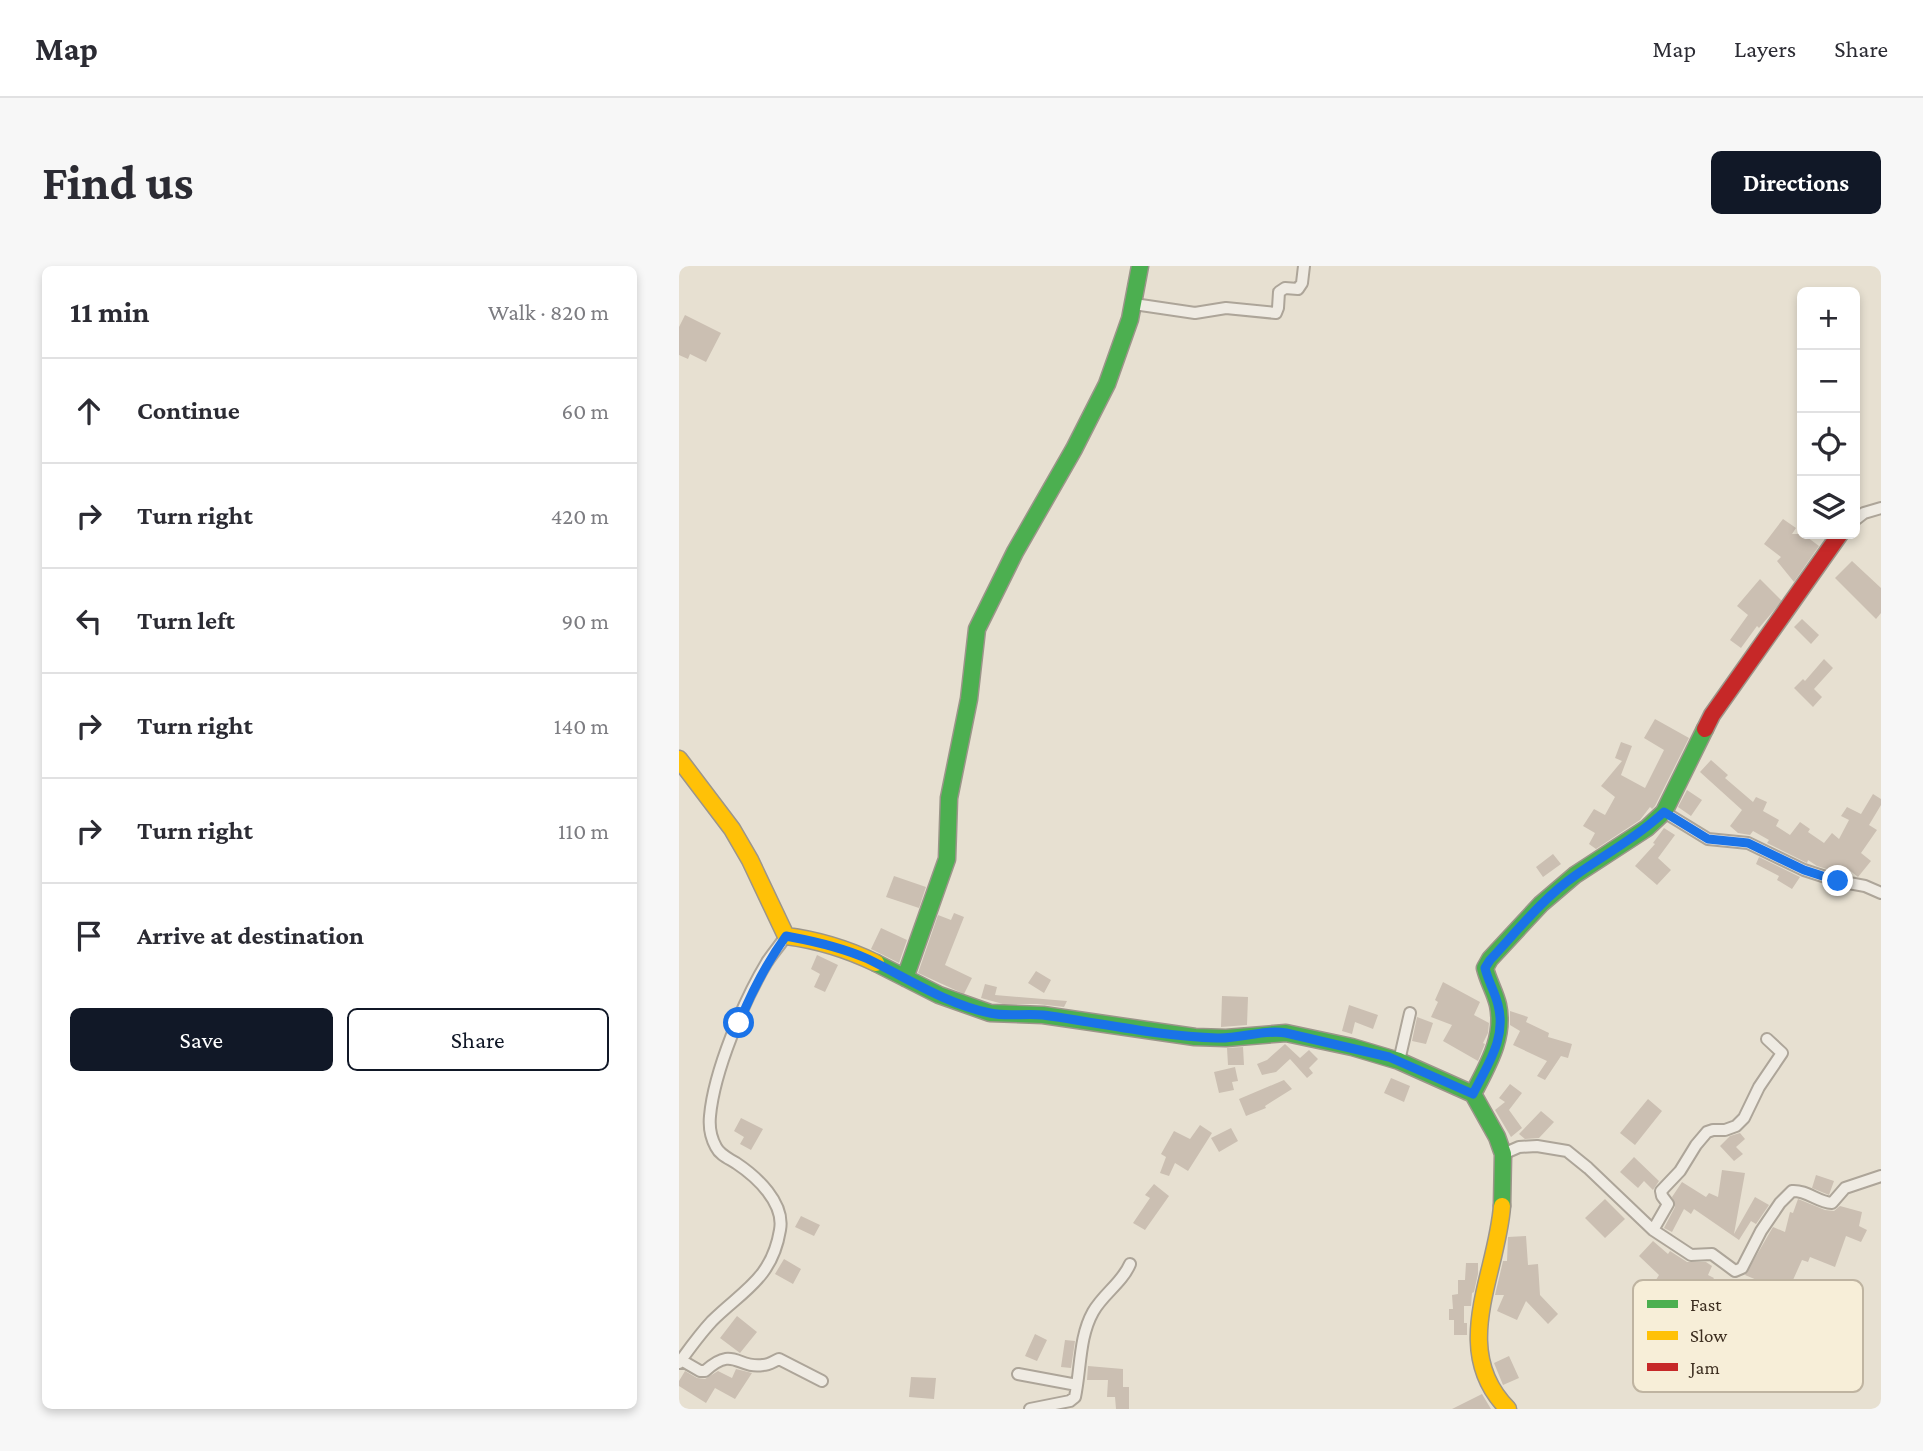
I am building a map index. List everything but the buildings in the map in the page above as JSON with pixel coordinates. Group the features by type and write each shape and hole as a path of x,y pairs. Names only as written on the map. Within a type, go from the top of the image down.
{"street":[{"path":"905,978 944,871 949,846 949,798 981,618 1014,552 1092,415 1122,346 1134,304 1140,266"},
{"path":"1134,304 1187,313 1226,308 1276,313 1279,292 1285,288 1298,289 1302,283 1304,266"},
{"path":"1860,516 1881,508"},
{"path":"1473,1094 1493,1055 1501,1032 1498,1004 1485,968 1490,960 1541,904 1575,875 1647,828 1664,812 1712,715 1837,539"},
{"path":"679,759 733,829 786,936"},
{"path":"1664,812 1708,839 1748,843 1804,870 1881,893"},
{"path":"786,936 837,947 950,1001 990,1014 1039,1015 1105,1027 1215,1038 1239,1038 1276,1031 1352,1047 1399,1061 1473,1094 1491,1124 1503,1154 1501,1223 1478,1320 1478,1339 1487,1381 1494,1395 1508,1409"},
{"path":"786,936 768,960 753,988 719,1076 709,1117 711,1133 721,1154 750,1174 773,1199 781,1219 779,1236 769,1262 752,1287 712,1321 680,1362 705,1371 715,1362 722,1360 737,1359 764,1366 779,1359 822,1381"},
{"path":"1399,1061 1411,1013"},
{"path":"1653,1230 1668,1208 1661,1191 1680,1171 1696,1145 1707,1132 1736,1126 1744,1118 1759,1087 1781,1053 1781,1050 1767,1039"},
{"path":"1503,1154 1519,1147 1537,1146 1567,1151 1653,1230 1691,1255 1712,1254 1737,1271 1742,1268 1780,1203 1792,1191 1832,1203 1846,1188 1881,1177"},
{"path":"1030,1409 1070,1401 1075,1396 1083,1335 1090,1317 1126,1273 1130,1264"},
{"path":"1018,1374 1077,1385"}],"traffic: fast":[{"path":"905,978 947,859 949,798 969,699 977,629 1015,552 1074,449 1107,384 1130,319 1140,266"},
{"path":"1473,1094 1489,1062 1499,1029 1498,1005 1485,968 1490,959 1541,904 1575,875 1647,828 1664,812 1705,729"},
{"path":"876,963 939,995 990,1013 1043,1015 1195,1037 1226,1038 1286,1033 1352,1047 1399,1061 1473,1094 1497,1137 1503,1154 1502,1206"}],"traffic: slow":[{"path":"679,759 732,829 750,860 786,936 832,946 876,963"},
{"path":"1502,1206 1481,1311 1479,1337 1481,1362 1491,1386 1508,1409"}],"traffic: jam":[{"path":"1705,729 1712,715 1836,539"}],"route":[{"path":"739,1023 768,960 786,936 837,947 865,958 950,1001 990,1014 1039,1015 1105,1027 1198,1037 1239,1038 1276,1031 1389,1057 1473,1094 1487,1069 1501,1032 1498,1004 1485,968 1490,960 1541,904 1575,875 1647,828 1664,812 1713,841 1748,843 1784,862 1838,881"}]}
